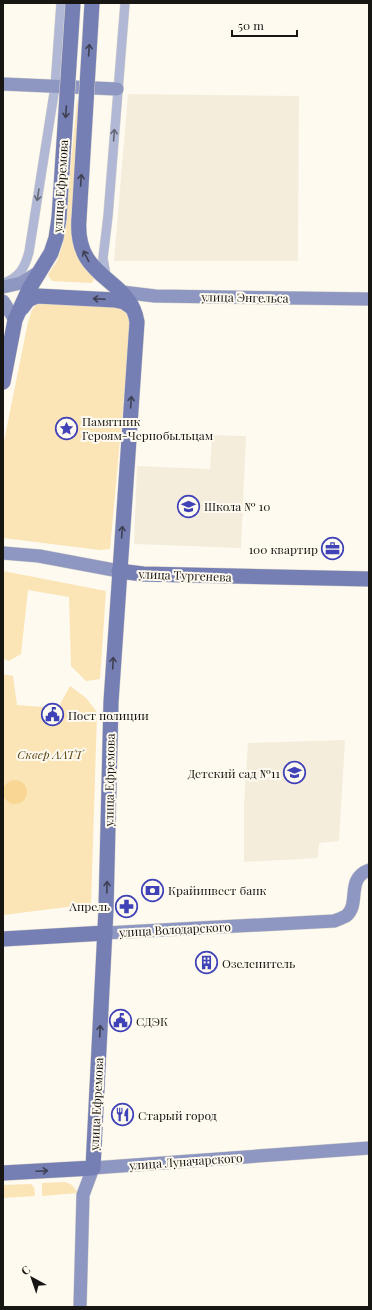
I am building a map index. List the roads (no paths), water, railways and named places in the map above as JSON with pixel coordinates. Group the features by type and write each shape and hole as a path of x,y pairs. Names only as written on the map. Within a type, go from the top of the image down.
{"main road":[{"name":"улица Ефремова","path":"3,382 16,319 30,289 55,244 59,218 73,3"},
{"name":"улица Ефремова","path":"92,3 79,219 79,242 86,257 95,270 131,302 136,316 111,702 105,933 93,1168"},
{"path":"16,319 24,304 37,296 115,300 124,302 136,316"},
{"name":"улица Тургенева","path":"119,571 206,576 369,579"},
{"name":"улица Володарского","path":"3,939 105,933"},
{"name":"улица Луначарского","path":"3,1173 93,1168"}],"street":[{"name":"улица Ефремова","path":"3,284 17,276 26,264 55,88 62,3"},
{"name":"улица Ефремова","path":"116,288 106,276 103,266 107,231 124,3"},
{"path":"3,84 55,88 117,89"},
{"path":"107,231 107,262 112,274 126,286 155,296"},
{"path":"3,287 22,283 42,269"},
{"name":"улица Энгельса","path":"116,288 155,296 369,299"},
{"path":"136,316 142,305 155,296"},
{"path":"3,301 16,319"},
{"name":"улица Тургенева","path":"3,553 40,556 119,571"},
{"name":"улица Володарского","path":"105,933 334,921 346,916 352,907 355,884 360,875 369,870"},
{"name":"улица Луначарского","path":"93,1168 369,1148"},
{"path":"80,1307 83,1195 93,1168"}],"place":[{"name":"Памятник Героям-Чернобыльцам","path":"67,428"},
{"name":"Школа № 10","path":"189,506"},
{"name":"100 квартир","path":"333,549"},
{"name":"Пост полиции","path":"52,715"},
{"name":"Детский сад №11","path":"295,773"},
{"name":"Крайинвест банк","path":"152,890"},
{"name":"Апрель","path":"126,906"},
{"name":"Озеленитель","path":"207,963"},
{"name":"СДЭК","path":"120,1021"},
{"name":"Старый город","path":"122,1115"}],"park label":[{"name":"Сквер ААТТ","path":"50,754"}]}
